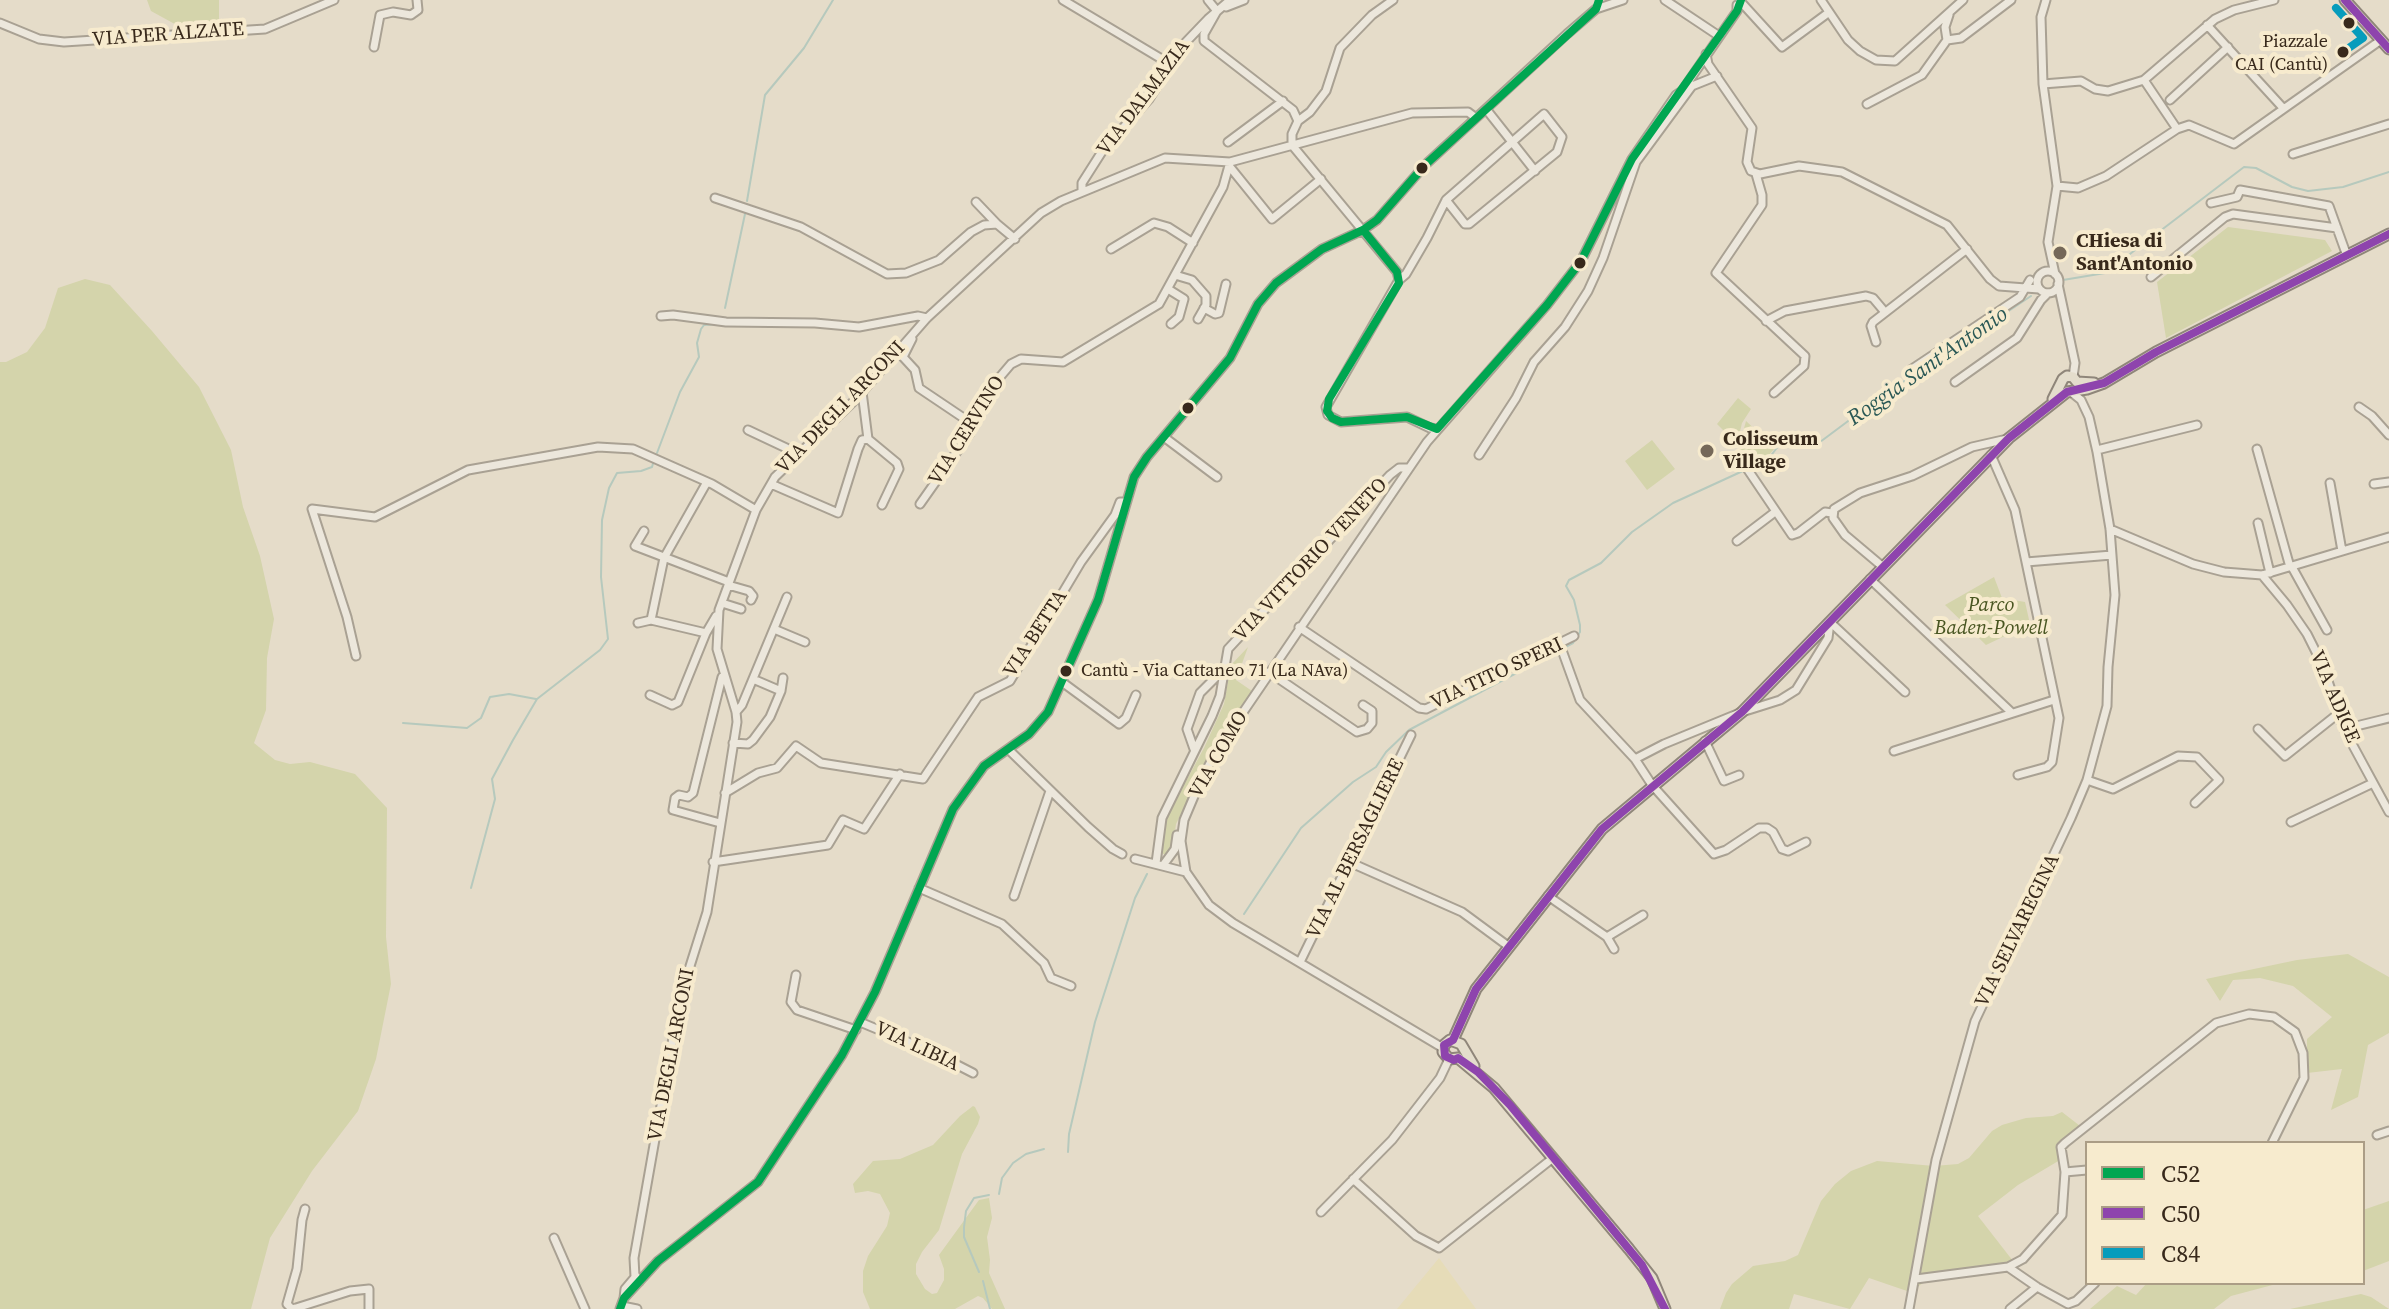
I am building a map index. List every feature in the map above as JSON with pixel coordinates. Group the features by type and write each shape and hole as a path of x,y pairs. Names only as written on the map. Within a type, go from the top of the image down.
{"main road":[{"path":"2345,0 2389,49"},
{"path":"1665,1309 1642,1265 1510,1105 1454,1048 1465,1011 1476,989 1602,829 1742,712 1991,455 2070,385 2089,384 2130,367 2389,234"}],"street":[{"name":"VIA PER ALZATE","path":"0,23 39,39 64,42 265,29 334,0"},
{"path":"374,47 380,15 393,12 411,15 418,10 417,0"},
{"path":"1063,0 1170,64"},
{"path":"1208,0 1217,11"},
{"name":"VIA DALMAZIA","path":"1082,191 1082,183 1103,150 1149,99 1170,64 1197,29 1230,0"},
{"path":"1244,0 1217,11 1204,34 1206,44 1283,101 1293,110 1298,121"},
{"path":"1393,0 1372,15 1340,48 1326,91 1310,112 1298,121 1292,134 1292,145 1397,272 1399,280 1329,399 1327,411 1332,418 1341,422 1407,417 1437,429"},
{"path":"1596,9 1599,0"},
{"path":"637,1309 622,1304 625,1289 758,1182 858,1026 953,809 984,766 1040,723 1062,682 1098,600 1126,502 1140,466 1230,358 1258,304 1276,283 1322,249 1377,220 1418,172 1596,9 1623,0"},
{"path":"1665,0 1716,34"},
{"path":"1821,0 1860,51 1876,60 1895,61 1963,0"},
{"path":"1947,40 1961,38 2011,0"},
{"path":"2046,0 2041,17 2043,84 2057,186 2048,242 2075,363 2070,385"},
{"path":"2043,84 2081,81 2095,89 2108,91 2144,80 2207,25 2234,10 2265,1"},
{"path":"1676,95 1682,91 1739,2"},
{"path":"1739,2 1782,47 1828,13"},
{"path":"1676,95 1737,11 1739,2"},
{"path":"1867,104 1922,75 1947,40 1945,27 1950,13"},
{"path":"2207,25 2283,108"},
{"path":"2057,186 2078,188 2106,176 2177,129 2189,125 2234,144 2381,40"},
{"path":"2170,100 2228,47"},
{"path":"1708,49 1716,73 1752,128 1747,162 1749,169 1756,174 1762,195 1762,205 1716,273 1805,356 1806,361 1774,393"},
{"path":"1698,66 1716,73"},
{"path":"1479,455 1516,398 1534,362 1565,327 1588,291 1603,258 1636,162 1692,86 1716,73"},
{"path":"2144,80 2177,129"},
{"name":"VIA COMO","path":"1185,868 1181,841 1184,820 1216,752 1427,442 1575,269 1589,248 1632,159 1676,95"},
{"path":"1228,142 1283,101"},
{"path":"1486,109 1535,171"},
{"name":"VIA DEGLI ARCONI","path":"637,1280 634,1259 680,998 707,912 733,743 736,712 717,649 721,606 756,510 771,484 862,392 927,318 1041,213 1082,191 1165,158 1230,165 1412,113 1468,112 1476,118"},
{"path":"1399,280 1406,274 1446,200 1512,140 1544,114 1560,134 1562,144 1557,152 1467,225 1446,200"},
{"path":"2293,154 2389,124"},
{"path":"1230,165 1272,219 1321,179"},
{"name":"VIA CERVINO","path":"920,504 974,425 994,384 1014,361 1063,362 1155,307 1168,289 1223,187 1230,165"},
{"path":"1756,174 1799,166 1842,172 1943,222 1994,283 2009,287 2031,281 2052,270"},
{"path":"2211,203 2237,197 2240,190 2329,206 2347,256"},
{"path":"715,198 801,227 893,275 939,260 971,232 984,225 997,224"},
{"path":"976,202 1015,239"},
{"path":"2151,277 2225,217 2233,214 2337,228"},
{"path":"1111,249 1154,223 1168,227 1193,243"},
{"path":"1876,342 1871,326 1884,311 1967,249"},
{"path":"1175,275 1192,280 1206,296 1198,319"},
{"path":"2031,281 2044,293 2063,302"},
{"path":"1909,371 2020,297 2031,281"},
{"path":"1204,308 1219,313 1226,284"},
{"path":"1955,382 2017,338 2044,293 2058,284"},
{"path":"1168,289 1184,299 1179,317 1171,324"},
{"path":"1766,321 1785,311 1866,296 1873,298 1884,311"},
{"path":"661,316 859,327 918,316 927,318"},
{"path":"917,329 903,357 915,370 918,386 974,425"},
{"name":"VIA SELVAREGINA","path":"1909,1309 1936,1160 1975,1021 2087,780 2107,706 2115,595 2110,529 2089,417 2070,385"},
{"path":"862,392 868,439 897,463 899,469 882,505"},
{"path":"2359,407 2389,435"},
{"path":"1419,422 1427,442"},
{"path":"2097,450 2197,425"},
{"path":"748,430 799,454"},
{"path":"1164,437 1217,477"},
{"path":"1832,513 1843,502 1860,493 1912,476 1972,447 2009,438"},
{"path":"771,484 838,513 858,449 862,440 868,439"},
{"path":"356,656 347,617 312,509 375,517 468,470 598,447 633,449 707,482 756,510"},
{"path":"2257,449 2291,567 2327,630"},
{"path":"1991,455 2015,510 2059,718 2052,762 2047,767 2018,775"},
{"path":"1745,467 1792,535 1825,512 1832,513"},
{"name":"VIA VITTORIO VENETO","path":"1160,863 1162,818 1220,696 1228,649 1390,475 1399,468 1409,468"},
{"path":"651,620 664,558 707,482"},
{"path":"2374,484 2389,482"},
{"path":"2330,483 2342,551"},
{"name":"VIA BETTA","path":"725,793 758,773 777,768 796,746 821,763 923,779 978,697 1010,681 1081,562 1115,515 1120,502 1126,502"},
{"path":"1737,541 1775,512"},
{"path":"1832,513 1845,535 1883,567"},
{"path":"2258,523 2266,574"},
{"path":"2110,529 2193,564 2224,572 2266,574 2389,537"},
{"path":"644,531 635,546 749,591 753,596 751,600"},
{"path":"2026,562 2112,555"},
{"name":"VIA ADIGE","path":"2266,574 2307,634 2323,666 2344,729 2389,812"},
{"path":"1870,579 2011,712"},
{"path":"736,712 742,705 787,597"},
{"path":"650,695 672,705 678,702 706,633 721,606 741,609"},
{"path":"638,623 651,620 706,633"},
{"path":"1830,622 1905,692"},
{"path":"1635,759 1742,712 1780,700 1796,690 1828,638 1830,622"},
{"name":"VIA TITO SPERI","path":"1299,627 1419,708 1426,709 1574,636"},
{"path":"774,629 805,642"},
{"name":"VIA TITO SPERI","path":"1563,653 1580,700 1635,759 1652,785 1714,854 1726,850 1759,828 1773,832 1782,849 1788,851 1806,842"},
{"name":"VIA VITTORIO VENETO","path":"1194,751 1187,729 1201,690 1218,678 1225,666"},
{"path":"1269,672 1357,732 1367,729 1372,723 1372,711 1363,705"},
{"path":"720,823 673,810 675,798 679,795 688,797 693,793 723,674"},
{"path":"733,743 748,744 753,740 770,717 783,678"},
{"path":"753,679 781,691"},
{"path":"1062,682 1119,724 1126,718 1136,695"},
{"path":"1894,751 2054,700"},
{"path":"2258,729 2285,756 2339,713"},
{"path":"2344,729 2389,718"},
{"path":"1690,734 1701,744 1724,781 1739,775"},
{"name":"VIA AL BERSAGLIERE","path":"1300,962 1411,735"},
{"path":"1008,749 1105,843 1122,854"},
{"path":"2087,780 2113,789 2178,756 2197,757 2219,780 2195,803"},
{"path":"713,862 828,845 843,820 864,829 900,774"},
{"path":"2291,822 2373,783"},
{"path":"1014,896 1050,791"},
{"path":"1160,863 1173,854 1178,829 1184,820"},
{"path":"1135,859 1176,862 1185,868 1202,899 1216,912 1401,1023 1454,1048 1440,1078 1392,1140 1321,1212"},
{"path":"1349,862 1462,912 1508,946"},
{"path":"919,888 1002,924 1044,963 1051,978 1071,986"},
{"path":"1548,896 1607,937 1614,949"},
{"path":"1607,937 1643,915"},
{"name":"VIA LIBIA","path":"796,975 791,1002 797,1010 858,1026 932,1052 973,1073"},
{"path":"1916,1279 2008,1267 2023,1259 2062,1215 2065,1172 2061,1147 2216,1023 2249,1014 2274,1017 2295,1032 2303,1053 2304,1078 2273,1141"},
{"path":"2377,1135 2389,1131"},
{"path":"1353,1179 1416,1236 1439,1248 1553,1158"},
{"path":"2065,1172 2085,1170"},
{"path":"305,1209 297,1269 286,1300 289,1307 296,1308 350,1291 369,1289 369,1309"},
{"path":"554,1238 585,1309"},
{"path":"634,1259 642,1268 647,1267"},
{"path":"637,1280 647,1267 658,1261"},
{"path":"2008,1267 2068,1304 2076,1301 2093,1285"},
{"path":"2010,1309 2037,1287"}],"shaded area":[{"path":"1439,1258 1476,1309 1397,1309"}],"green space":[{"path":"147,0 219,0 219,22 198,22 198,26 182,28 151,11"},
{"path":"2228,227 2325,240 2332,251 2166,338 2157,282"},
{"path":"85,279 110,285 152,331 199,387 231,450 243,507 260,556 274,619 267,658 266,710 254,743 275,760 290,764 310,762 355,774 387,808 386,937 391,984 376,1059 358,1111 312,1171 270,1238 251,1309 0,1309 0,362 27,352 45,328 58,288"},
{"path":"1738,398 1751,409 1742,423 1737,444 1717,424"},
{"path":"1746,421 1775,448 1768,456 1747,466 1739,447"},
{"path":"1652,440 1675,469 1647,490 1625,461"},
{"name":"Parco Baden-Powell","path":"1994,577 2002,598 2025,602 2030,624 1986,645 1945,605"},
{"path":"1248,647 1236,680 1252,691 1213,750 1176,824 1173,846 1168,854 1163,854 1161,839 1166,818 1224,704 1231,665"},
{"path":"2348,954 2389,977 2389,1033 2368,1045 2358,1097 2331,1110 2342,1069 2307,1073 2307,1039 2332,1017 2293,986 2260,978 2233,980 2220,1001 2206,979 2297,960"},
{"path":"973,1106 980,1117 978,1124 962,1154 939,1230 922,1252 916,1264 916,1274 925,1289 932,1294 937,1293 944,1280 939,1255 979,1200 989,1198 992,1218 987,1237 989,1273 1005,1309 992,1309 978,1296 955,1309 870,1309 863,1292 863,1271 868,1256 887,1226 890,1213 880,1194 868,1191 855,1193 853,1184 873,1161 900,1159 933,1145"},
{"path":"2062,1112 2084,1129 2061,1152 2060,1160 2018,1185 1978,1216 2013,1261 1926,1281 1910,1292 1869,1278 1850,1309 1794,1294 1789,1309 1720,1309 1732,1284 1753,1266 1785,1261 1798,1255 1821,1201 1851,1171 1877,1161 1934,1166 1958,1164 1969,1158 1992,1131 2002,1125"},
{"path":"2389,1201 2389,1261 2365,1270 2365,1209"},
{"path":"2145,1285 2272,1285 2231,1296 2214,1309 2090,1309 2117,1286 2136,1295"},
{"path":"2361,1294 2389,1309 2290,1309"}],"waterway":[{"path":"747,201 765,95 804,48 833,0"},
{"name":"Roggia Sant'Antonio","path":"2063,280 2105,273 2244,167 2256,168 2292,187 2308,191 2343,187 2389,172"},
{"path":"725,308 745,214"},
{"name":"Roggia Sant'Antonio","path":"1751,467 1769,458 1787,435 1795,434 1804,445 1812,448 1879,398 2031,296"},
{"path":"657,453 680,392 699,357 697,343 701,329 704,325 719,324"},
{"path":"471,888 495,799 492,779 513,740 537,699 600,650 608,639 601,577 602,520 609,488 617,473 641,471 652,467 654,460"},
{"name":"Roggia Sant'Antonio","path":"1244,914 1301,828 1353,782 1376,767 1386,752 1409,730 1573,643 1580,632 1580,625 1574,600 1566,586 1569,580 1601,563 1632,532 1673,503 1745,470"},
{"path":"403,723 467,728 481,718 490,697 509,694 536,699"},
{"name":"Roggia Sant'Antonio","path":"1068,1152 1069,1134 1095,1022 1135,898 1147,874"},
{"name":"Roggia Sant'Antonio","path":"999,1194 1002,1178 1013,1163 1026,1154 1044,1149"},
{"name":"Roggia Sant'Antonio","path":"979,1272 964,1237 966,1211 974,1198 989,1195"},
{"name":"Roggia Sant'Antonio","path":"983,1281 990,1309"}],"transit line":[{"name":"C52","path":"620,1309 624,1298 658,1261 758,1182 842,1055 875,992 953,809 984,766 1029,734 1048,712 1098,600 1134,477 1147,457 1230,358 1258,304 1276,283 1322,249 1377,220 1425,165 1596,9 1599,0"},
{"name":"C52","path":"1363,230 1397,272 1399,283 1329,399 1327,411 1332,418 1341,422 1407,417 1437,429 1547,305 1581,261 1632,159 1737,11 1741,0"},
{"name":"C50","path":"2345,0 2389,49"},
{"name":"C84","path":"2336,8 2363,38 2343,52"},
{"name":"C50","path":"1665,1309 1642,1265 1510,1105 1478,1072 1458,1058 1454,1060 1445,1056 1444,1045 1453,1040 1476,989 1602,829 1742,712 2009,438 2067,392 2104,383 2156,352 2389,234"}],"place":[{"name":"Piazzale CAI (Cantù)","path":"2343,52"},
{"name":"CHiesa di Sant'Antonio","path":"2060,253"},
{"name":"Colisseum Village","path":"1707,451"},
{"name":"Cantù - Via Cattaneo 71 (La NAva)","path":"1066,671"}]}
